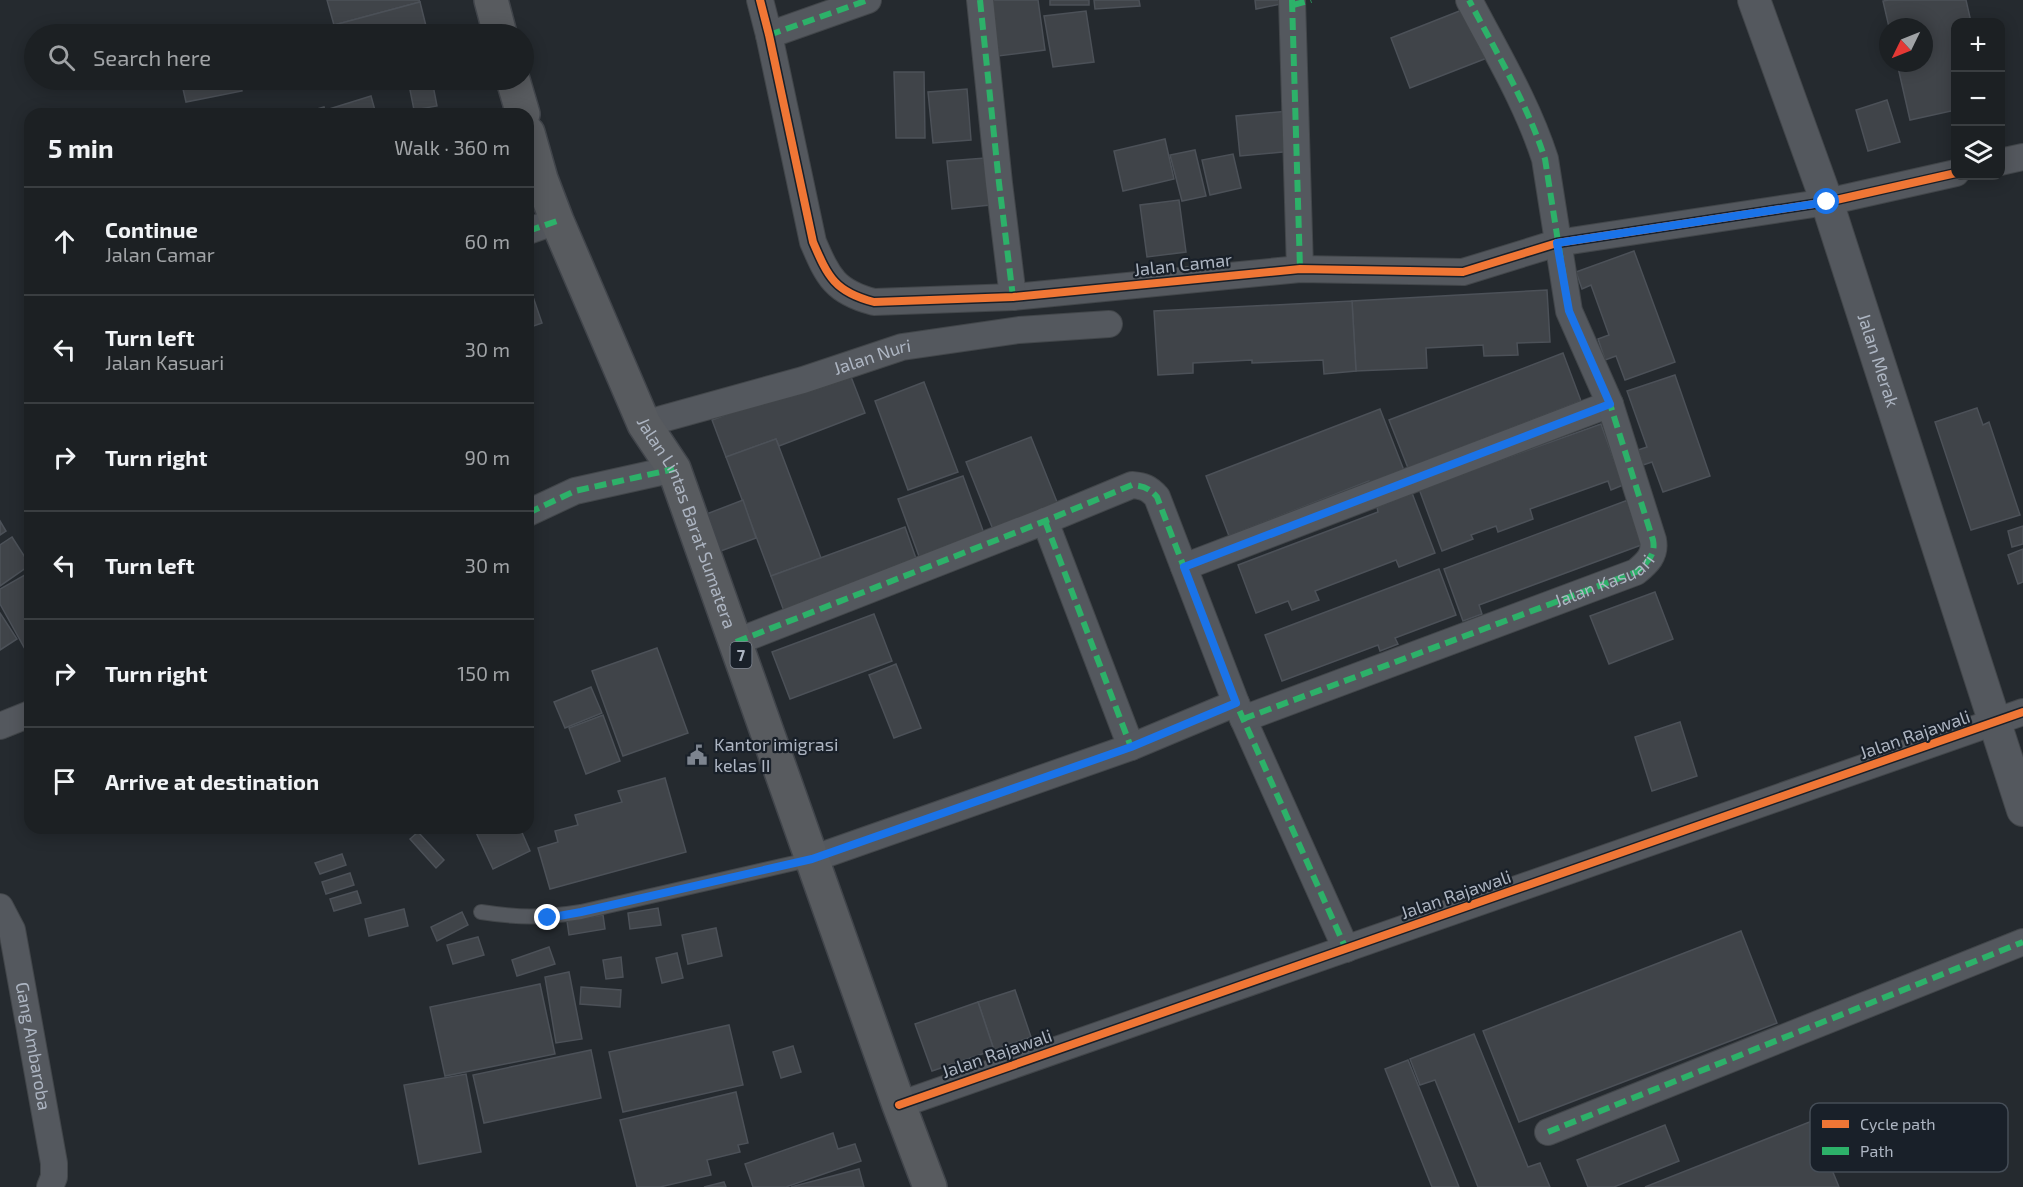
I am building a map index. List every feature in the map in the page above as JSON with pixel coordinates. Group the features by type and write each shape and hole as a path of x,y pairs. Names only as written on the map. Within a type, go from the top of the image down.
{"highway":[{"path":"491,0 497,24"},
{"path":"516,90 521,108"},
{"name":"Jalan Lintas Barat Sumatera","path":"534,154 541,179 542,226 644,424 674,469 898,1105 930,1187"}],"street":[{"name":"Jalan Camar","path":"760,0 813,242 824,267 838,287 854,297 874,302 1013,297 1300,269 1463,273 1557,243 1827,202 1951,173"},
{"path":"769,35 868,0"},
{"path":"980,0 1013,297"},
{"name":"Jalan Kasuari","path":"1240,711 1636,572 1646,564 1655,549 1610,404 1569,311 1545,159 1538,138 1469,0"},
{"name":"Jalan Merak","path":"1754,0 1827,202 2023,810"},
{"path":"1298,2 1300,269"},
{"path":"2005,161 2023,157"},
{"name":"Jalan Nuri","path":"644,424 803,380 902,347 1019,330 1109,324"},
{"path":"1184,567 1610,404"},
{"path":"534,510 575,491 674,469"},
{"path":"736,642 1045,522 1132,485 1142,485 1150,489 1157,497 1240,711 1346,949"},
{"path":"1045,522 1131,747"},
{"path":"812,859 1240,711"},
{"name":"Jalan Rajawali","path":"898,1105 1995,724 2023,712"},
{"path":"0,726 24,716"},
{"name":"Gang Ambaroba","path":"0,907 12,930 21,975 54,1163 54,1176 50,1187"},
{"path":"1548,1132 2023,942"}],"lane":[{"path":"481,912 548,918 812,859"}],"building":[{"path":"327,0 419,0 420,2 338,24 334,24"},
{"path":"991,0 1038,0 1045,50 998,56"},
{"path":"1050,0 1089,0 1089,5 1050,5"},
{"path":"1094,0 1139,0 1140,6 1095,9"},
{"path":"1255,0 1286,0 1286,3 1256,9"},
{"path":"1966,0 1970,18 1951,18 1951,111 1910,120 1899,72 1933,72 1933,18 1887,18 1883,1"},
{"path":"420,2 426,24 338,24"},
{"path":"1467,8 1487,58 1410,88 1391,38"},
{"path":"1086,11 1094,62 1053,67 1044,16"},
{"path":"894,72 924,72 925,138 896,138"},
{"path":"967,89 971,140 933,143 928,92"},
{"path":"183,90 242,90 242,91 186,102"},
{"path":"410,90 434,90 437,106 414,108"},
{"path":"371,96 374,108 332,108"},
{"path":"1887,100 1900,142 1868,151 1856,110"},
{"path":"1289,111 1293,151 1240,156 1236,116"},
{"path":"1165,139 1174,179 1123,191 1114,151"},
{"path":"1195,150 1206,196 1182,201 1170,155"},
{"path":"1233,154 1241,188 1210,195 1202,160"},
{"path":"985,158 990,205 952,209 947,161"},
{"path":"1179,200 1186,252 1147,257 1140,205"},
{"path":"1634,251 1675,362 1625,380 1616,356 1605,360 1598,339 1609,335 1591,285 1582,289 1576,272"},
{"path":"1547,290 1550,342 1517,343 1518,355 1484,356 1483,345 1426,348 1427,368 1356,371 1352,301"},
{"path":"534,300 542,323 534,326"},
{"path":"1352,301 1356,371 1324,374 1323,360 1252,363 1252,360 1193,363 1193,373 1158,375 1154,311"},
{"path":"1563,353 1581,401 1408,468 1389,420"},
{"path":"848,369 865,413 779,446 776,439 726,457 712,420"},
{"path":"1675,375 1710,476 1663,492 1652,462 1643,465 1638,450 1647,447 1627,391"},
{"path":"924,382 958,472 908,490 875,401"},
{"path":"1977,408 1983,425 1989,422 2020,515 1971,530 1935,422"},
{"path":"1380,409 1407,478 1373,491 1369,481 1229,536 1206,476"},
{"path":"1601,424 1623,485 1611,490 1608,481 1530,509 1533,519 1498,532 1496,526 1471,535 1473,539 1442,551 1419,489"},
{"path":"1031,437 1059,507 994,532 966,462"},
{"path":"776,439 821,558 771,576 726,457"},
{"path":"963,476 985,536 920,559 898,499"},
{"path":"1412,493 1435,553 1399,567 1396,560 1315,591 1319,600 1292,610 1288,601 1256,613 1238,565 1378,512 1377,507"},
{"path":"743,500 756,538 718,552 704,515"},
{"path":"1628,500 1644,544 1479,605 1482,614 1463,621 1444,569"},
{"path":"0,521 6,531 0,535"},
{"path":"2023,526 2023,544 2012,547 2008,531"},
{"path":"905,527 918,564 785,614 771,576"},
{"path":"12,537 24,556 24,569 0,586 0,545"},
{"path":"2023,549 2023,582 2018,584 2008,555"},
{"path":"1439,569 1456,615 1395,638 1398,644 1380,651 1378,645 1282,681 1265,635"},
{"path":"24,575 24,647 0,604 0,589"},
{"path":"1655,592 1673,639 1609,664 1590,616"},
{"path":"0,613 17,639 0,650"},
{"path":"874,614 892,661 790,699 772,652"},
{"path":"657,648 688,733 623,756 592,671"},
{"path":"896,664 921,728 894,738 869,675"},
{"path":"591,687 602,713 565,728 554,702"},
{"path":"603,715 620,761 586,774 569,728"},
{"path":"1680,722 1697,776 1652,791 1635,737"},
{"path":"665,778 686,852 550,889 538,848 558,842 555,831 578,825 575,815 622,802 618,791"},
{"path":"416,834 420,834 444,860 436,868 410,839"},
{"path":"477,834 523,834 530,851 493,869"},
{"path":"342,854 346,865 320,874 315,863"},
{"path":"350,873 354,885 326,894 322,882"},
{"path":"357,891 361,903 334,911 330,899"},
{"path":"658,908 661,925 630,929 628,913"},
{"path":"404,909 408,926 369,936 365,919"},
{"path":"462,912 468,925 437,941 431,927"},
{"path":"603,915 605,929 569,935 567,921"},
{"path":"716,928 722,956 688,964 682,935"},
{"path":"1741,931 1777,1023 1519,1122 1483,1031"},
{"path":"478,937 484,955 453,964 447,945"},
{"path":"549,947 555,964 517,976 512,960"},
{"path":"677,953 683,978 662,983 656,958"},
{"path":"621,957 623,977 606,979 603,960"},
{"path":"569,972 582,1039 556,1043 545,977"},
{"path":"540,984 555,1054 445,1076 430,1007"},
{"path":"581,987 621,990 620,1007 580,1004"},
{"path":"1015,990 1031,1037 994,1050 978,1002"},
{"path":"978,1002 994,1050 932,1071 915,1024"},
{"path":"729,1025 743,1085 623,1112 609,1052"},
{"path":"1474,1034 1528,1167 1540,1163 1550,1187 1478,1187 1435,1080 1420,1085 1410,1059"},
{"path":"793,1046 801,1072 781,1078 773,1052"},
{"path":"591,1050 601,1098 484,1123 473,1075"},
{"path":"1408,1060 1459,1187 1432,1187 1385,1069"},
{"path":"466,1074 481,1152 419,1164 404,1085"},
{"path":"736,1092 748,1143 738,1145 740,1152 707,1160 711,1175 660,1187 637,1187 620,1120"},
{"path":"1810,1122 1810,1172 1833,1172 1839,1187 1645,1187"},
{"path":"1665,1125 1679,1161 1614,1187 1588,1187 1577,1160"},
{"path":"833,1133 838,1149 855,1144 861,1161 786,1187 753,1187 745,1164"},
{"path":"859,1169 864,1187 791,1187"},
{"path":"724,1182 726,1187 704,1187"}],"marked path":[{"path":"769,35 868,0"},
{"path":"980,0 1013,297"},
{"path":"1292,0 1300,269"},
{"path":"1293,5 1311,0"},
{"path":"1243,719 1636,572 1652,554 1653,540 1610,404 1569,311 1545,159 1520,98 1469,0"},
{"path":"534,229 557,221"},
{"path":"1184,567 1610,404"},
{"path":"534,510 575,491 674,469"},
{"path":"736,642 1132,485 1146,488 1157,497 1236,703 1346,949"},
{"path":"1045,521 1131,747"},
{"path":"812,859 1131,747 1236,703"},
{"path":"1548,1132 2023,942"}],"cycle path":[{"path":"760,0 813,242 823,265 834,281 850,293 874,302 1013,297 1300,269 1463,272 1557,243 1827,202 1951,174"},
{"path":"899,1105 2023,712"}],"place":[{"name":"Kantor imigrasi kelas II","path":"697,755"}],"route":[{"path":"548,918 812,859 1131,747 1236,703 1184,567 1610,404 1569,311 1557,243 1827,202"}]}
